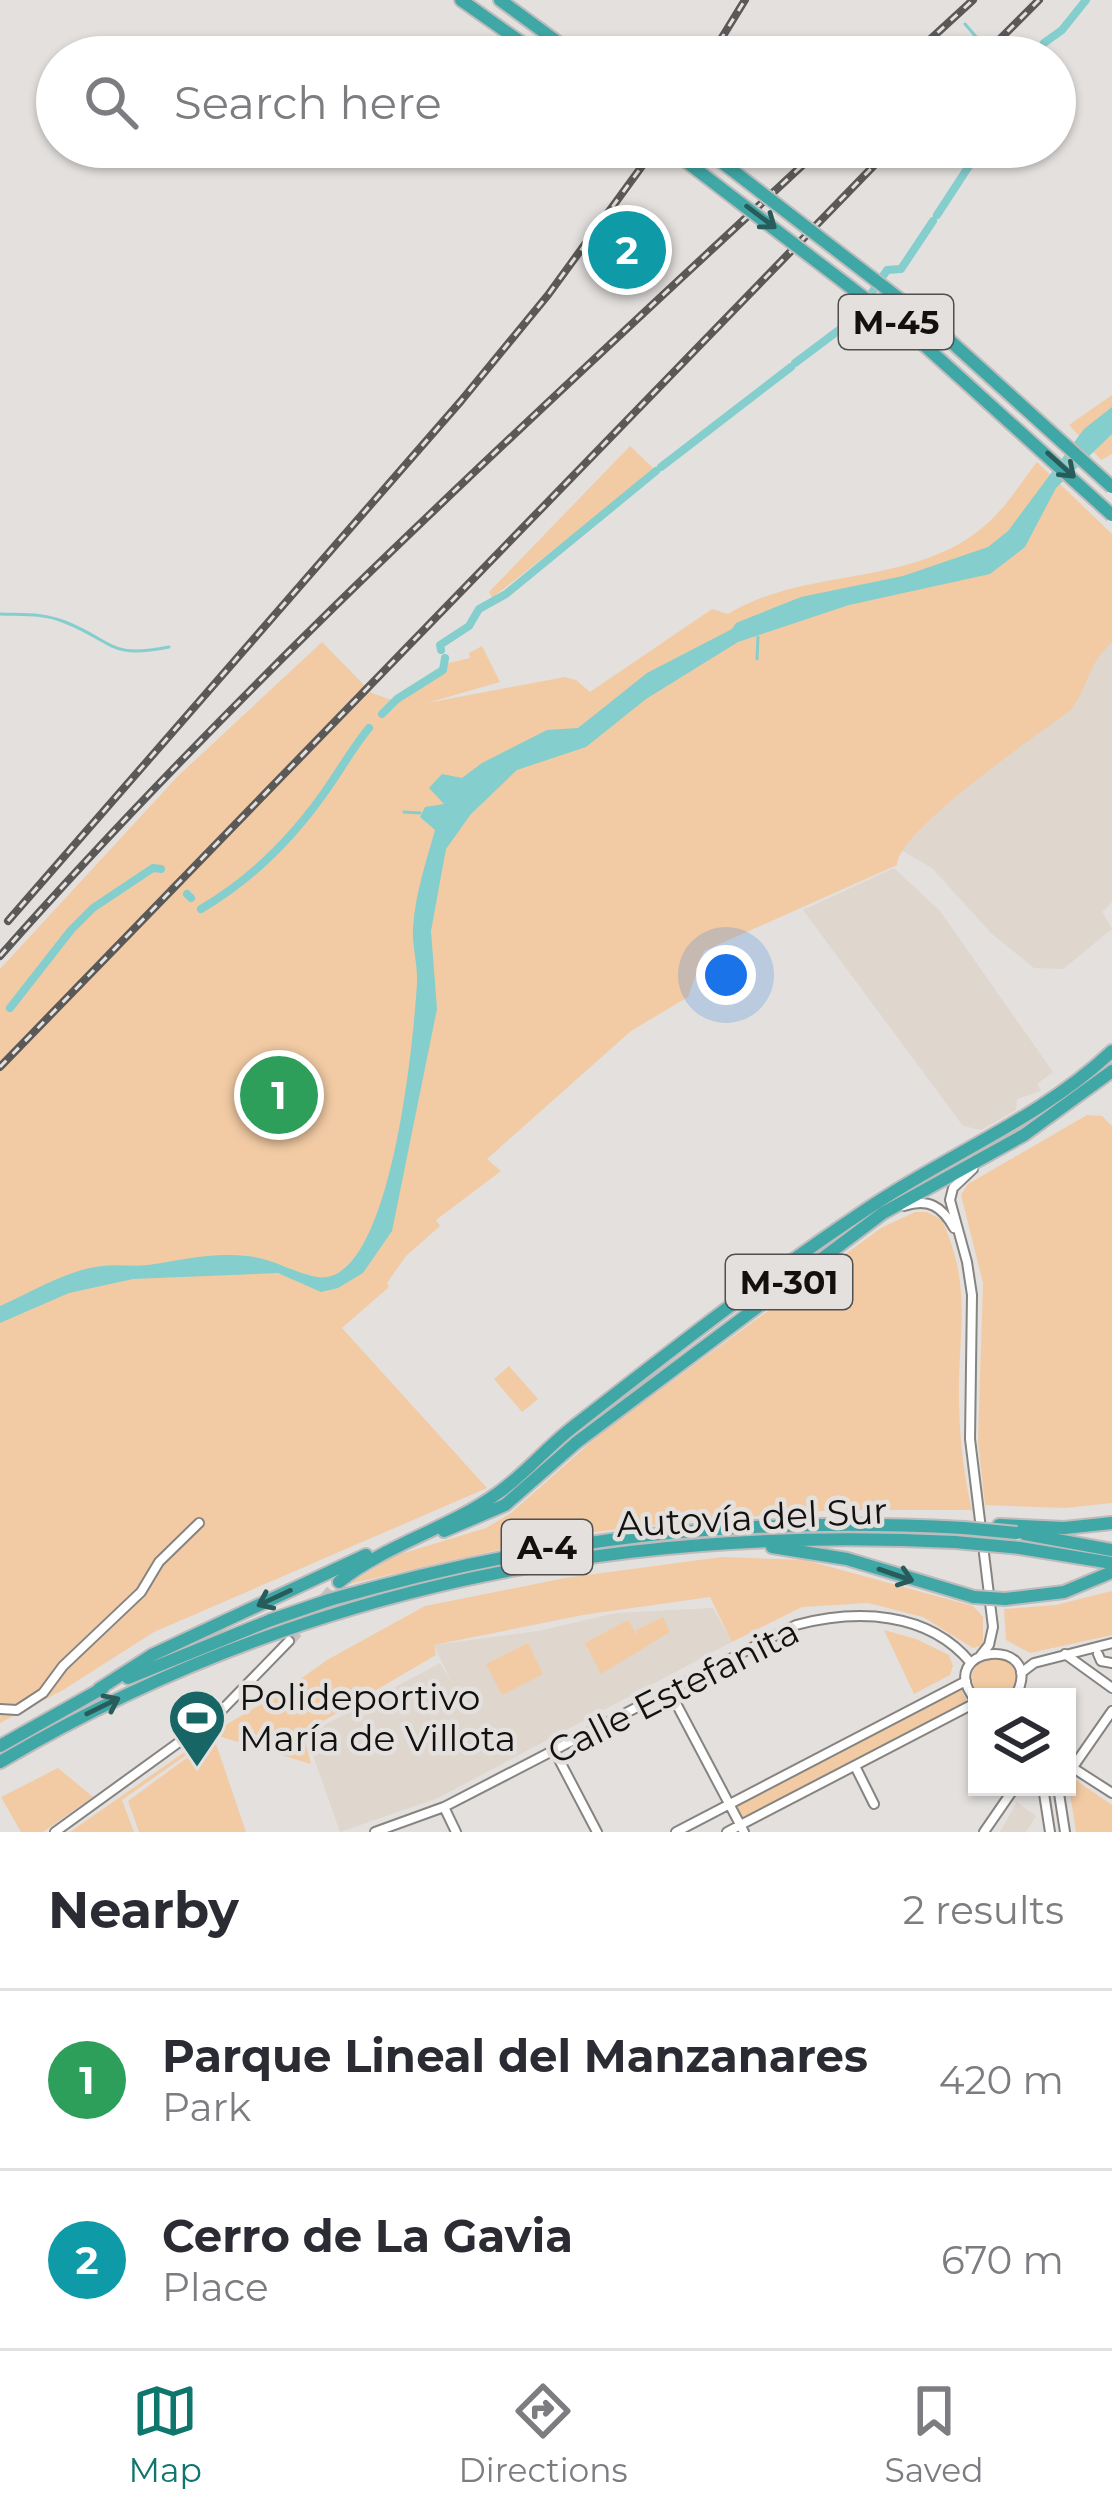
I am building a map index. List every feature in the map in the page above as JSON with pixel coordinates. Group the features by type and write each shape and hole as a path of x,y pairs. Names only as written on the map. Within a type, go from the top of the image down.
{"highway":[{"path":"461,0 512,36"},
{"path":"500,0 549,36"},
{"name":"M-45","path":"694,168 913,335 1112,514"},
{"name":"M-45","path":"728,168 927,320 1112,487"},
{"name":"M-301","path":"339,1582 375,1556 494,1496 568,1431 862,1212 1076,1083 1112,1051"},
{"name":"M-301","path":"408,1541 505,1505 577,1442 883,1213 1024,1135 1112,1070"},
{"path":"99,1689 152,1655 494,1496"},
{"name":"Autovía del Sur","path":"0,1746 99,1689 271,1620 426,1572 534,1549 664,1532 854,1522 964,1528 1112,1550"},
{"path":"1019,1536 1112,1522"},
{"name":"Autovía del Sur","path":"0,1762 138,1689 329,1614 479,1574 663,1546 853,1537 956,1542 1019,1536 1112,1568"},
{"path":"663,1546 782,1547 818,1552 974,1598 1049,1595 1080,1587 1112,1568"}],"street":[{"path":"970,1688 966,1681 971,1663 989,1645 993,1628 970,1439 972,1295 950,1200 961,1178 1024,1135"},
{"path":"826,1254 906,1204 922,1202 945,1211 961,1240"},
{"path":"0,1708 17,1710 43,1693 63,1666 141,1592 159,1562 199,1523"},
{"name":"Calle Estefanita","path":"375,1832 445,1807 796,1625 843,1615 891,1618 927,1629 957,1646 971,1663"},
{"path":"993,1628 1021,1673 1020,1688"},
{"path":"55,1832 205,1725 289,1642"},
{"path":"1021,1673 1064,1653 1112,1643"},
{"path":"981,1655 997,1652 1011,1658"},
{"path":"1064,1653 1112,1688"},
{"path":"1098,1654 1101,1661 1112,1663"},
{"path":"676,1832 966,1681"},
{"path":"669,1690 743,1829"},
{"path":"727,1832 743,1829 968,1707"},
{"path":"1076,1757 1112,1711"},
{"path":"554,1750 597,1832"},
{"path":"855,1766 874,1804"},
{"path":"1076,1769 1112,1793"},
{"path":"984,1832 1009,1796"},
{"path":"1044,1796 1050,1832"},
{"path":"1059,1796 1065,1832"},
{"path":"445,1807 456,1832"}],"shaded area":[{"path":"1112,395 1112,454 1101,460 1069,425"},
{"path":"630,446 655,470 492,598 489,592"},
{"path":"1037,462 1112,534 1112,642 1072,709 945,806 904,849 897,865 704,951 688,997 631,1031 487,1159 501,1171 436,1220 440,1226 406,1256 387,1283 389,1287 342,1328 487,1488 154,1632 63,1690 0,1723 0,969 178,776 322,642 372,693 397,702 445,673 449,663 470,658 469,653 482,646 500,682 427,703 565,677 590,692 712,609 728,614 793,588 897,567 961,543 997,514"},
{"path":"1112,639 1112,902 1102,912 1112,929 1063,969 1034,968 990,932 932,868 899,849 1091,654"},
{"path":"894,868 940,911 1053,1072 1037,1084 1041,1091 1017,1099 1016,1110 981,1130 963,1126 803,910"},
{"path":"1087,1115 1102,1116 1112,1126 1112,1503 1065,1508 985,1505 978,1441 983,1283 961,1195 968,1184"},
{"path":"915,1212 942,1220 956,1261 961,1299 960,1427 972,1510 833,1510 644,1526 555,1537 349,1584 394,1556 486,1528 511,1513 600,1434 881,1228"},
{"path":"509,1366 538,1399 522,1412 494,1379"},
{"path":"722,1557 805,1560 973,1606 983,1617 983,1645 973,1648 923,1617 868,1603 802,1607 732,1642 710,1597 583,1615 434,1645 436,1655 303,1733 311,1764 215,1735 122,1800 134,1832 70,1832 209,1735 327,1660 425,1606 565,1578"},
{"path":"1112,1591 1112,1635 1030,1653 1006,1640 1004,1609 1056,1605"},
{"path":"713,1608 732,1642 438,1798 340,1832 306,1735 440,1663 452,1684 434,1645 538,1631 616,1613"},
{"path":"663,1617 670,1632 601,1674 585,1643 628,1620 638,1637 636,1630"},
{"path":"884,1630 949,1655 950,1675 914,1694"},
{"path":"528,1643 543,1674 502,1695 486,1664"},
{"path":"986,1658 1002,1658 1014,1670 1013,1688 974,1686 974,1670"},
{"path":"960,1688 968,1703 742,1820 734,1806"},
{"name":"Polideportivo María de Villota","path":"214,1738 246,1832 139,1832 128,1801"},
{"path":"58,1768 93,1797 43,1832 21,1832 1,1797"},
{"path":"1076,1780 1112,1805 1112,1832 1076,1832 1070,1796 1076,1796"},
{"path":"1017,1802 1036,1816 1026,1832 1000,1832"}],"water":[{"path":"1112,407 1112,434 1056,488 1025,547 990,574 849,605 738,642 646,699 586,747 517,770 471,814 446,849 431,931 437,1009 392,1231 363,1273 321,1292 278,1273 133,1279 69,1293 0,1323 0,1306 89,1268 234,1255 256,1257 317,1277 343,1270 364,1243 381,1203 404,1102 417,983 414,916 435,830 420,817 425,807 444,804 429,788 442,774 462,778 547,730 578,728 647,673 736,623 801,597 903,576 988,547 1008,531 1084,429"}],"waterway":[{"path":"1054,36 1086,0"},
{"path":"965,24 975,36"},
{"path":"937,215 968,168"},
{"path":"795,363 855,318 887,270 901,269 933,221"},
{"path":"661,467 791,367"},
{"path":"441,650 440,645 469,626 479,609 506,594 656,471"},
{"path":"0,614 57,619 122,650 169,647"},
{"path":"757,659 758,637"},
{"path":"382,714 443,670 445,658"},
{"path":"201,909 239,884 288,838 369,728"},
{"path":"404,812 420,813"},
{"path":"10,1008 93,908 153,868 161,869"},
{"path":"187,894 191,898"}],"tunnel":[{"path":"289,1641 339,1582"}],"railway":[{"path":"723,36 745,0"},
{"path":"934,36 973,0"},
{"path":"1003,36 1039,0"},
{"path":"8,921 461,401 548,295 641,168"},
{"path":"0,956 298,643 800,168"},
{"path":"0,1067 872,168"}],"place":[{"name":"Cerro de La Gavia","path":"627,250"},
{"name":"Parque Lineal del Manzanares","path":"279,1095"},
{"name":"Polideportivo María de Villota","path":"197,1769"}]}
